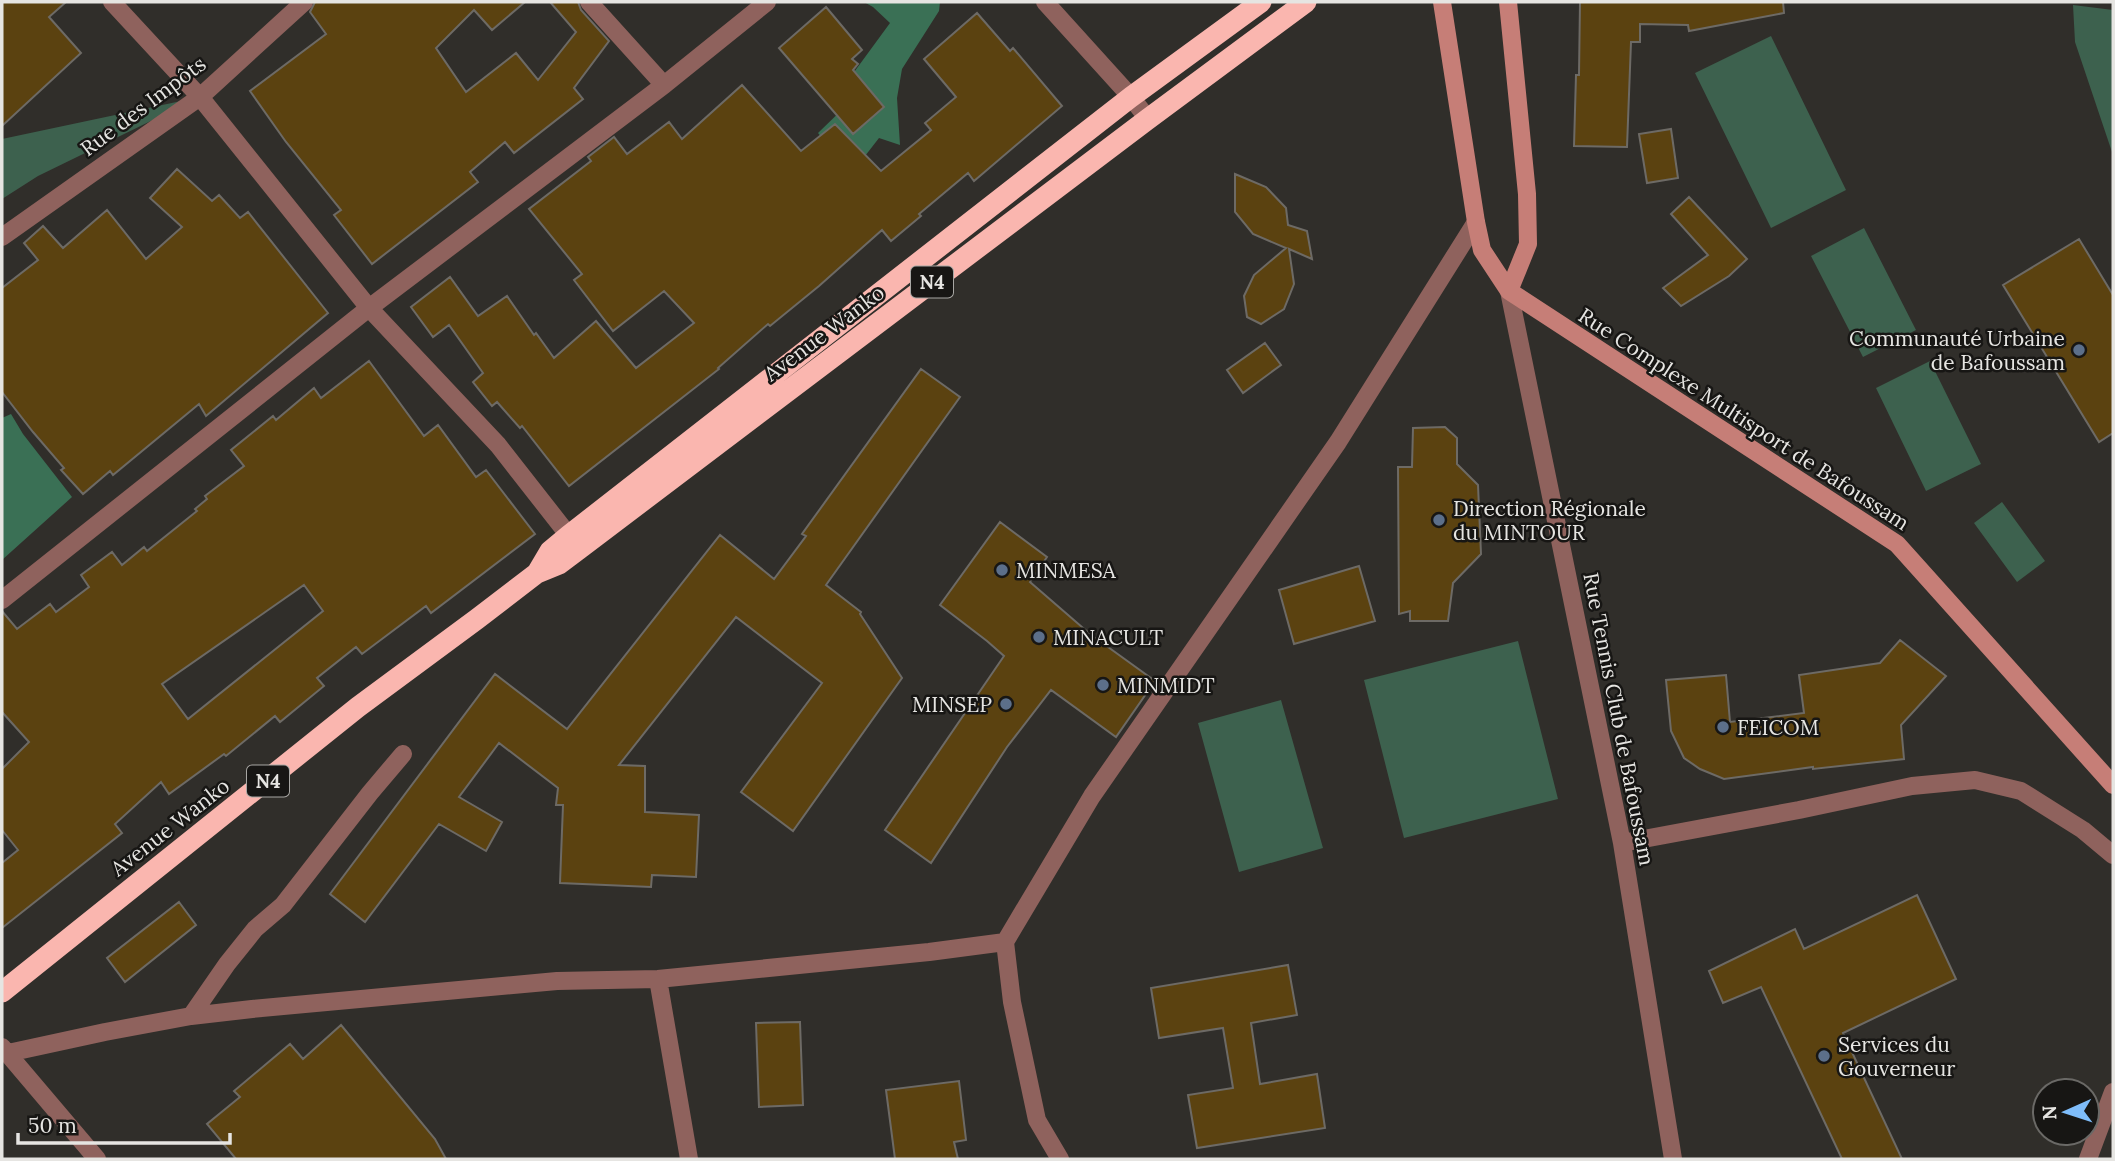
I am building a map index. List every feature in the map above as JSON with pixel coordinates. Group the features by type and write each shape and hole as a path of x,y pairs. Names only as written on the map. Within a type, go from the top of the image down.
{"highway":[{"name":"Avenue Wanko","path":"574,542 1131,97 1261,2"},
{"name":"Avenue Wanko","path":"2,992 358,707 537,573 550,551 574,542 1306,2"}],"street":[{"path":"112,2 200,97 369,308 498,445 574,542"},
{"name":"Rue des Impôts","path":"2,237 200,97 304,2"},
{"path":"589,2 664,85"},
{"path":"2,600 369,308 664,85 766,2"},
{"path":"1045,2 1148,119"},
{"name":"Rue Tennis Club de Bafoussam","path":"1442,2 1476,222 1482,250 1508,291 1622,843 1673,1159"},
{"path":"1508,2 1527,194 1528,244 1508,291"},
{"path":"1060,1159 1037,1120 1012,1002 1005,942 1092,796 1338,442 1476,222"},
{"name":"Rue Complexe Multisport de Bafoussam","path":"1508,291 1897,544 2113,785"},
{"path":"191,1016 255,929 283,905 403,754"},
{"path":"1622,843 1912,786 1975,780 2021,791 2083,830 2113,855"},
{"path":"97,1159 5,1050 191,1016 252,1009 556,981 658,979 1005,942"},
{"path":"658,979 689,1159"},
{"path":"2088,1159 2113,1092"}],"green space":[{"path":"864,2 940,2 939,11 902,69 897,98 900,145 879,138 851,174 818,133 851,101 849,79 890,23"},
{"path":"2073,5 2113,10 2113,155 2075,42"},
{"path":"1771,36 1846,190 1771,228 1695,73"},
{"path":"200,97 38,176 2,199 2,139"},
{"path":"1864,228 1916,330 1863,357 1811,256"},
{"path":"1930,361 1981,464 1926,491 1876,388"},
{"path":"11,414 23,434 72,497 2,560 2,418"},
{"path":"2002,502 2045,561 2017,582 1974,523"},
{"path":"1518,641 1558,799 1404,838 1364,680"},
{"path":"1281,700 1323,848 1239,872 1198,723"}],"building":[{"path":"2,2 66,2 49,17 81,53 2,126"},
{"path":"315,2 525,2 492,30 474,10 436,48 466,92 516,53 538,80 576,32 550,2 578,2 581,10 609,41 574,88 583,99 514,153 505,142 470,172 478,182 372,264 334,215 341,210 286,142 250,91 326,34 310,12"},
{"path":"1580,2 1783,2 1784,13 1689,31 1688,25 1640,24 1640,42 1631,42 1627,147 1574,146"},
{"path":"826,7 862,50 852,59 858,64 853,70 884,107 853,134 779,48"},
{"path":"977,13 1010,51 1013,48 1062,106 974,181 968,173 891,241 882,230 819,286 770,326 768,324 719,369 569,486 522,426 520,428 497,402 492,406 473,382 483,373 449,325 433,337 411,307 450,277 478,316 507,296 554,358 596,321 636,368 694,323 664,291 613,331 574,280 582,274 529,209 591,161 588,157 614,137 627,154 669,122 682,139 742,85 801,151 835,124 881,171 931,130 925,123 956,97 924,59"},
{"path":"1671,129 1678,178 1647,183 1639,134"},
{"path":"177,169 212,201 219,195 240,218 248,212 328,313 206,416 199,404 113,475 110,471 83,494 61,470 64,468 2,392 2,288 38,260 24,243 43,226 63,248 107,210 146,259 182,227 150,198"},
{"path":"1235,174 1266,187 1286,208 1288,225 1307,231 1312,259 1289,249 1294,284 1284,309 1261,324 1247,317 1244,296 1254,275 1286,248 1253,234 1235,212"},
{"path":"1689,197 1747,259 1729,276 1681,306 1663,288 1708,255 1671,214"},
{"name":"Communauté Urbaine de Bafoussam","path":"2079,239 2113,295 2113,433 2099,442 2003,285"},
{"path":"1265,343 1281,365 1243,393 1227,370"},
{"path":"369,361 424,436 438,425 476,477 486,470 535,534 431,613 426,606 362,654 356,647 317,678 324,686 280,722 275,716 226,756 224,754 169,794 161,782 115,824 122,833 2,928 2,863 18,850 2,830 2,769 29,742 2,712 2,611 17,629 50,604 56,612 89,587 81,575 112,552 122,565 144,547 147,551 197,511 195,509 207,499 205,496 244,466 231,450 273,416 276,420 314,388 321,398","holes":["304,585 323,611 188,719 162,684"]},
{"path":"921,369 960,397 826,585 861,612 902,678 793,831 741,792 822,683 736,617 619,765 645,766 645,812 699,815 696,877 652,875 651,887 560,883 563,805 556,805 558,788 499,743 459,797 502,822 486,851 439,824 365,922 330,894 495,674 567,729 720,535 774,579 806,536 802,534"},
{"name":"Direction Régionale du MINTOUR","path":"1445,427 1457,438 1457,464 1478,485 1481,554 1453,583 1448,621 1410,621 1410,611 1399,614 1398,467 1412,467 1413,428"},
{"path":"1000,522 1047,557 1030,582 1090,634 1155,681 1116,737 1051,690 1007,747 931,863 885,830 1004,656 940,605"},
{"path":"1359,566 1375,621 1294,644 1279,590"},
{"path":"1900,640 1946,676 1901,725 1904,759 1724,779 1700,769 1684,758 1671,731 1666,680 1726,675 1730,722 1804,713 1799,675 1880,663"},
{"path":"1917,895 1956,979 1843,1033 1902,1159 1842,1159 1761,987 1723,1003 1709,971 1795,929 1804,949"},
{"path":"179,902 196,925 125,982 107,958"},
{"path":"1288,965 1297,1015 1251,1023 1260,1084 1317,1074 1325,1128 1197,1148 1188,1095 1233,1088 1223,1028 1159,1038 1151,988"},
{"path":"800,1022 803,1105 759,1107 756,1023"},
{"path":"341,1025 435,1139 446,1159 236,1159 207,1124 240,1097 234,1091 290,1044 303,1059"},
{"path":"959,1081 966,1140 954,1142 958,1159 895,1159 886,1090"}],"place":[{"name":"Communauté Urbaine de Bafoussam","path":"2079,350"},
{"name":"Direction Régionale du MINTOUR","path":"1439,520"},
{"name":"MINMESA","path":"1002,570"},
{"name":"MINACULT","path":"1039,637"},
{"name":"MINMIDT","path":"1103,685"},
{"name":"MINSEP","path":"1006,704"},
{"name":"FEICOM","path":"1723,727"},
{"name":"Services du Gouverneur","path":"1824,1056"}]}
